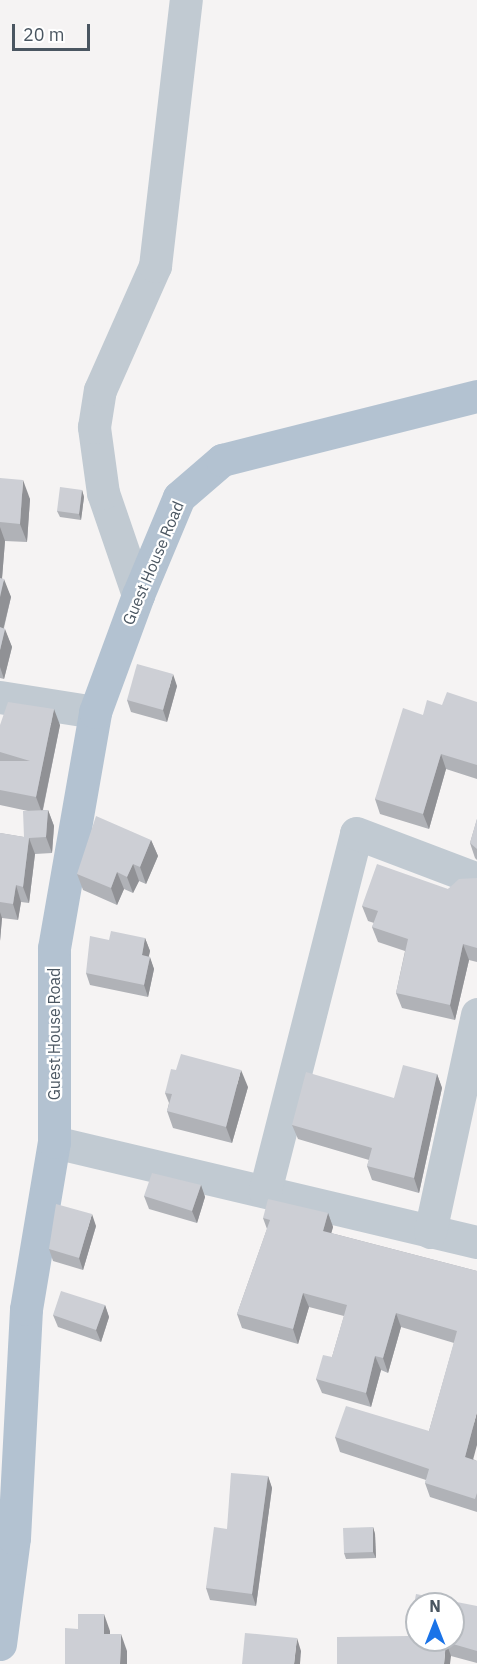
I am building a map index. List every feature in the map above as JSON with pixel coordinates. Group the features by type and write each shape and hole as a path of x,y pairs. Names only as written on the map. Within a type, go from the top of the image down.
{"main road":[{"name":"Guest House Road","path":"0,1644 14,1538 26,1309 54,1142 54,948 95,712 138,595 179,497 222,460 477,396"}],"street":[{"path":"138,595 103,493 94,427 100,390 155,266 186,0"},
{"path":"0,697 95,712"},
{"path":"265,1191 356,832 477,879"},
{"path":"430,1232 477,1014"},
{"path":"54,1142 477,1242"}],"building":[{"path":"0,478 23,480 20,524 0,522"},
{"path":"60,487 82,490 79,514 57,511"},
{"path":"0,578 4,579 0,597"},
{"path":"0,627 5,629 0,650"},
{"path":"137,664 173,674 163,710 127,700"},
{"path":"447,692 477,702 477,765 441,754 423,814 375,799 403,708 423,715 427,700 442,705"},
{"path":"8,702 54,709 36,797 0,790 0,761 30,761 0,752 0,725"},
{"path":"48,810 46,837 29,838 23,887 16,885 13,904 0,902 0,833 24,837 23,811"},
{"path":"96,816 151,840 140,867 133,864 127,877 117,872 111,888 77,874"},
{"path":"477,819 477,849 470,843"},
{"path":"377,864 448,889 459,879 477,878 477,948 463,944 450,1005 396,993 408,939 372,927 378,911 362,906"},
{"path":"111,931 145,938 142,955 150,957 144,985 86,973 90,936 109,940"},
{"path":"181,1054 241,1070 226,1127 167,1111 172,1094 165,1093 171,1069 176,1070"},
{"path":"403,1065 437,1074 414,1178 367,1166 372,1148 292,1125 306,1072 394,1098"},
{"path":"152,1173 201,1185 192,1211 144,1196"},
{"path":"268,1199 328,1213 323,1231 477,1271 477,1412 465,1457 477,1461 475,1499 425,1483 429,1469 335,1437 346,1406 429,1431 457,1331 396,1313 383,1358 375,1356 366,1393 316,1379 323,1355 332,1357 347,1305 303,1293 293,1329 237,1314 270,1220 263,1218"},
{"path":"56,1204 92,1214 79,1258 49,1249"},
{"path":"61,1291 105,1305 96,1330 53,1315"},
{"path":"231,1473 268,1476 252,1594 206,1588 214,1527 227,1529"},
{"path":"373,1527 373,1552 344,1553 343,1528"},
{"path":"465,1604 477,1606 477,1651 465,1648"},
{"path":"78,1614 104,1614 104,1634 121,1634 120,1664 65,1664 65,1628 78,1629"},
{"path":"245,1633 297,1638 294,1664 242,1664"},
{"path":"405,1636 405,1652 445,1652 444,1664 337,1664 337,1637"}]}
